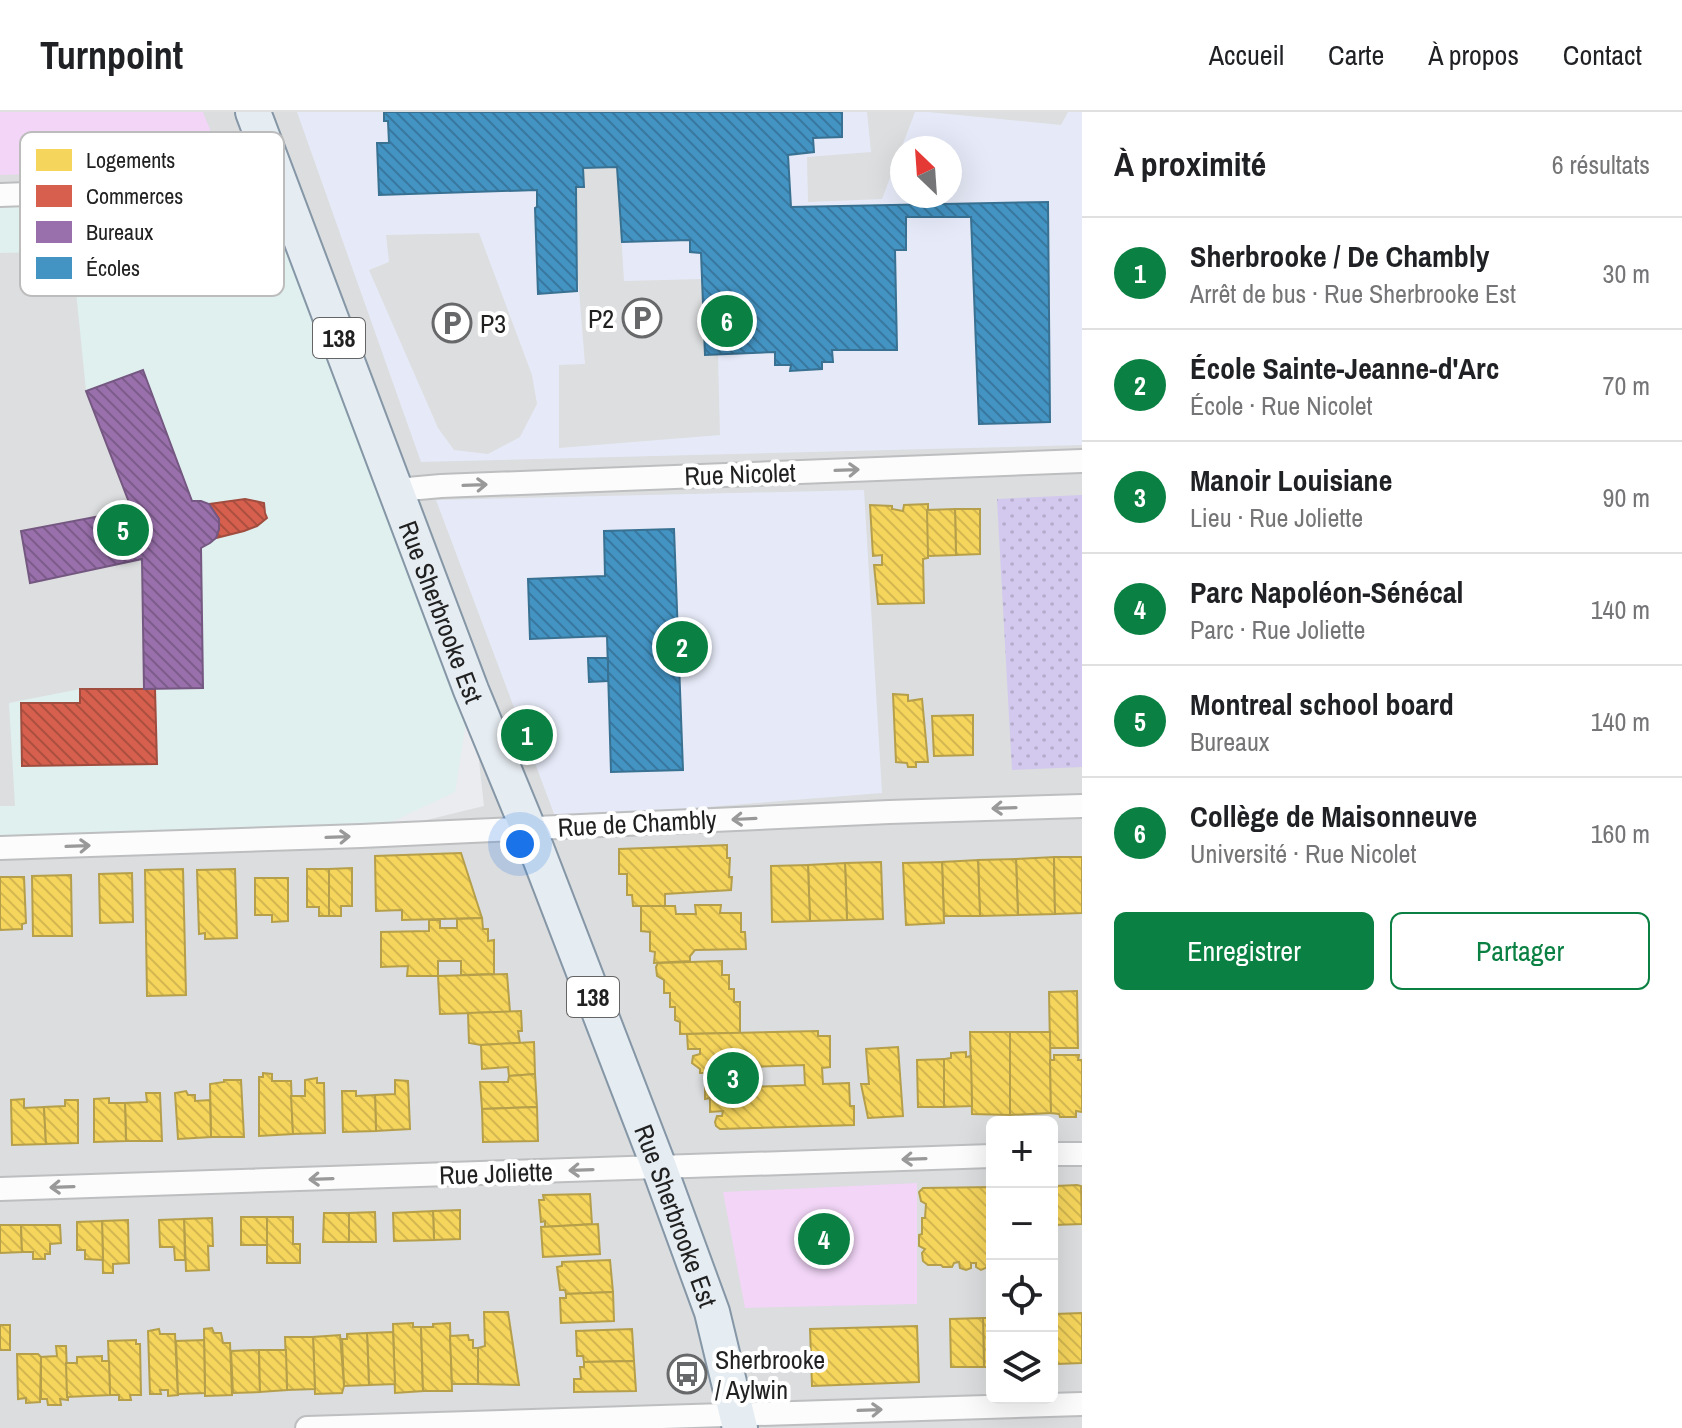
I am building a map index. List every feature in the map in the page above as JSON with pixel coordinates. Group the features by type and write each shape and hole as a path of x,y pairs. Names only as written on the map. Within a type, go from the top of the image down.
{"main road":[{"name":"Rue Sherbrooke Est","path":"253,112 260,132"},
{"name":"Rue Sherbrooke Est","path":"284,195 471,690 659,1167 712,1312 738,1421"}],"street":[{"path":"0,195 20,194"},
{"name":"Rue Nicolet","path":"397,490 1082,461"},
{"name":"Rue de Chambly","path":"0,848 1082,806"},
{"path":"1058,1154 1082,1154"},
{"name":"Rue Joliette","path":"0,1189 986,1156"},
{"path":"307,1428 738,1421 1082,1404"}],"shaded area":[{"path":"0,112 1082,112 1082,1428 0,1428 0,848 361,836 484,806 471,690 96,296 284,296 284,132 20,132 20,216 0,195"},
{"path":"0,112 203,112 210,132 20,132 20,174 0,175"},
{"path":"297,112 1082,112 1082,445 421,462"},
{"path":"867,112 915,112 906,136 890,136 890,178 882,199 808,202 807,157 871,152"},
{"path":"928,112 1068,112 1061,125"},
{"name":"P2","path":"617,167 624,281 703,279 705,355 718,355 720,435 559,448 559,365 585,364 578,278 576,187 584,187 583,168"},
{"path":"20,194 20,296 284,296 284,196 471,690 455,792 361,836 0,848 0,195"},
{"name":"P3","path":"479,233 532,375 537,404 520,437 488,454 454,450 438,428 369,270 389,262 386,235"},
{"path":"20,252 20,296 76,296 86,391 132,510 21,532 31,583 142,559 144,689 80,689 9,703 15,806 0,806 0,253"},
{"path":"864,490 882,793 556,819 436,500"},
{"path":"1082,495 1082,767 1012,770 997,499"},
{"path":"917,1183 917,1304 745,1308 723,1192"}],"building: Logements":[{"path":"928,504 928,558 923,559 924,603 878,604 874,565 882,565 882,555 873,556 870,505 892,506 892,509 903,511 904,505"},
{"path":"955,509 980,509 980,554 956,555"},
{"path":"955,509 956,555 928,556 927,510"},
{"path":"893,694 908,695 908,701 922,699 928,762 916,762 916,767 896,762"},
{"path":"973,715 973,755 934,756 932,716"},
{"path":"727,845 731,890 665,894 665,906 633,906 632,895 627,895 627,874 619,874 619,849"},
{"path":"461,853 482,918 402,920 402,910 376,911 375,856"},
{"path":"1054,857 1055,914 1018,915 1016,859"},
{"path":"1054,857 1082,857 1082,913 1055,914"},
{"path":"1016,859 1018,915 980,916 978,860"},
{"path":"978,860 980,916 944,916 942,862"},
{"path":"881,862 883,919 847,920 845,863"},
{"path":"942,862 944,923 906,925 903,863"},
{"path":"845,863 847,920 810,921 808,865"},
{"path":"808,865 810,921 772,922 771,866"},
{"path":"352,868 352,906 341,906 341,916 329,916 329,869"},
{"path":"183,869 186,995 147,996 145,870"},
{"path":"235,869 237,938 205,939 205,933 199,934 197,870"},
{"path":"307,869 329,869 329,916 319,916 319,907 307,907"},
{"path":"132,873 133,922 100,923 99,874"},
{"path":"71,875 72,936 33,936 32,876"},
{"path":"0,877 24,877 26,923 22,924 22,929 0,930"},
{"path":"255,878 288,878 288,921 272,922 272,915 255,915"},
{"path":"695,905 721,905 720,913 741,913 741,932 745,932 746,949 695,950 690,961 654,963 655,952 650,951 650,932 641,931 641,906 675,906 676,914 696,914"},
{"path":"482,918 483,929 488,929 488,941 494,940 494,974 461,975 461,961 438,961 438,976 407,976 408,966 381,967 381,932 429,931 429,920 440,920 440,928 457,928 457,919"},
{"path":"722,961 722,975 729,975 729,989 734,989 734,1002 740,1002 740,1033 680,1034 675,1007 670,1007 670,993 664,993 664,980 657,976 658,963"},
{"path":"507,974 510,1012 440,1014 438,976"},
{"path":"1077,991 1078,1048 1050,1048 1049,992"},
{"path":"521,1011 520,1043 469,1043 468,1013"},
{"path":"818,1031 818,1036 830,1036 830,1067 822,1068 823,1084 849,1083 854,1125 720,1129 715,1122 723,1111 710,1112 710,1098 705,1099 705,1073 700,1073 700,1069 692,1063 693,1056 700,1054 700,1049 688,1049 687,1034","holes":["804,1065 805,1085 749,1087 761,1082 761,1074 749,1067"]},
{"path":"970,1032 1010,1032 1010,1115 972,1114"},
{"path":"1010,1032 1050,1032 1051,1113 1010,1115"},
{"path":"534,1042 535,1074 509,1076 508,1067 482,1069 481,1045"},
{"path":"898,1047 903,1116 868,1118 861,1084 869,1084 866,1049"},
{"path":"966,1052 966,1057 971,1056 972,1106 944,1107 944,1059 951,1058 951,1053"},
{"path":"1054,1055 1079,1055 1078,1060 1082,1060 1082,1112 1076,1111 1076,1117 1060,1117 1051,1113 1050,1060 1054,1060"},
{"path":"944,1059 944,1107 918,1107 917,1060"},
{"path":"263,1073 272,1074 272,1081 291,1081 293,1134 259,1136 259,1077 263,1077"},
{"path":"535,1074 537,1107 482,1109 480,1082 508,1082 509,1076"},
{"path":"317,1078 317,1083 324,1083 325,1133 293,1134 291,1096 305,1096 305,1080"},
{"path":"241,1080 244,1137 211,1137 210,1084"},
{"path":"395,1080 408,1081 410,1129 376,1131 375,1095 395,1094"},
{"path":"186,1091 188,1095 195,1095 195,1101 210,1100 211,1137 178,1139 175,1093"},
{"path":"342,1091 356,1091 356,1096 375,1095 376,1131 343,1132"},
{"path":"146,1093 160,1093 162,1141 126,1141 125,1103 147,1102"},
{"path":"109,1098 109,1103 125,1103 126,1141 94,1142 94,1099"},
{"path":"24,1099 24,1108 44,1107 46,1144 12,1145 11,1100"},
{"path":"65,1100 78,1100 78,1143 46,1144 44,1107 65,1106"},
{"path":"537,1107 538,1141 483,1142 482,1109"},
{"path":"1058,1186 1081,1186 1082,1224 1058,1225"},
{"path":"986,1187 986,1268 981,1270 976,1263 971,1263 971,1268 966,1270 960,1268 959,1262 952,1267 943,1267 923,1261 925,1249 919,1246 919,1235 922,1234 926,1204 921,1201 919,1192 923,1188"},
{"path":"590,1194 592,1224 545,1227 545,1221 541,1222 539,1200 544,1200 543,1195"},
{"path":"460,1210 460,1239 434,1240 433,1211"},
{"path":"433,1211 434,1240 394,1241 393,1213"},
{"path":"375,1212 376,1242 349,1242 349,1213"},
{"path":"324,1213 349,1213 349,1242 323,1242"},
{"path":"241,1217 267,1217 267,1245 241,1245"},
{"path":"267,1217 293,1217 293,1244 300,1244 300,1263 267,1263"},
{"path":"212,1218 213,1246 208,1246 209,1270 186,1271 184,1219"},
{"path":"184,1219 185,1260 175,1260 174,1247 160,1247 159,1220"},
{"path":"128,1220 129,1263 113,1264 113,1273 103,1273 102,1221"},
{"path":"102,1221 103,1260 85,1259 85,1250 77,1250 77,1222"},
{"path":"598,1224 600,1254 543,1257 541,1227"},
{"path":"0,1225 21,1225 22,1252 0,1253"},
{"path":"21,1225 60,1225 61,1243 50,1244 50,1254 45,1254 45,1259 33,1259 33,1252 22,1252"},
{"path":"610,1260 613,1292 566,1294 565,1290 560,1290 557,1267 562,1266 562,1262"},
{"path":"613,1292 614,1321 561,1323 560,1298 566,1298 566,1294"},
{"path":"484,1312 508,1312 519,1385 478,1384 478,1348 485,1346"},
{"path":"1082,1313 1082,1363 1058,1364 1058,1314"},
{"path":"983,1318 986,1318 986,1367"},
{"path":"983,1318 984,1367 951,1367 950,1319"},
{"path":"413,1323 413,1327 421,1327 423,1391 395,1393 393,1324"},
{"path":"450,1323 452,1391 423,1391 421,1327"},
{"path":"0,1325 10,1325 10,1350 0,1350"},
{"path":"917,1326 919,1382 812,1386 810,1329"},
{"path":"212,1328 214,1333 221,1333 223,1343 230,1343 232,1395 205,1396 204,1329"},
{"path":"159,1329 160,1334 175,1334 178,1395 168,1396 168,1390 150,1394 148,1331"},
{"path":"632,1329 634,1361 584,1362 583,1356 577,1356 576,1331"},
{"path":"393,1332 395,1384 369,1385 367,1333"},
{"path":"367,1333 369,1385 344,1386 342,1339 347,1339 347,1334"},
{"path":"340,1335 342,1393 315,1394 313,1337"},
{"path":"468,1335 469,1340 473,1340 473,1348 478,1348 478,1384 452,1384 450,1336"},
{"path":"285,1337 313,1337 315,1389 287,1390"},
{"path":"136,1340 136,1344 140,1344 141,1395 130,1395 131,1400 119,1400 119,1395 110,1395 108,1341"},
{"path":"204,1340 205,1393 178,1394 176,1341"},
{"path":"56,1346 66,1346 68,1400 60,1399 61,1405 48,1405 47,1399 41,1399 41,1357 57,1356"},
{"path":"259,1350 260,1392 233,1393 231,1351"},
{"path":"259,1350 286,1350 287,1390 260,1392"},
{"path":"17,1354 38,1354 41,1357 40,1402 26,1403 26,1398 18,1399"},
{"path":"102,1356 102,1361 109,1361 110,1395 67,1397 66,1363 77,1363 77,1357"},
{"path":"634,1361 636,1391 574,1392 574,1379 581,1379 580,1367 584,1367 584,1362"}],"building: Commerces":[{"path":"245,499 264,503 267,518 257,526 216,538 219,519 209,504"},
{"path":"80,689 155,689 157,764 22,766 21,703 80,703"}],"building: Bureaux":[{"path":"143,370 192,501 209,504 219,519 216,538 201,548 203,688 144,689 142,559 30,583 21,531 132,510 86,391"}],"building: Écoles":[{"path":"384,112 842,112 842,137 813,138 814,152 788,155 791,207 890,205 890,208 962,208 962,204 1048,202 1050,422 979,424 971,217 906,217 906,250 895,250 897,350 832,350 833,362 822,362 822,369 790,371 791,365 775,365 775,352 705,355 701,253 690,252 690,240 622,242 617,167 583,168 584,187 576,187 577,291 538,294 537,190 379,195 377,143 389,143 388,121 384,121"},
{"path":"674,529 683,770 611,772 607,636 530,639 528,579 605,576 604,531"},
{"path":"588,658 608,658 608,681 589,682"}],"place":[{"name":"P2","path":"642,318"},
{"name":"Collège de Maisonneuve","path":"727,321"},
{"name":"P3","path":"452,323"},
{"name":"Montreal school board","path":"123,530"},
{"name":"École Sainte-Jeanne-d'Arc","path":"682,647"},
{"name":"Sherbrooke / De Chambly","path":"527,735"},
{"name":"Manoir Louisiane","path":"733,1078"},
{"name":"Parc Napoléon-Sénécal","path":"824,1239"},
{"name":"Sherbrooke / Aylwin","path":"687,1374"}]}
